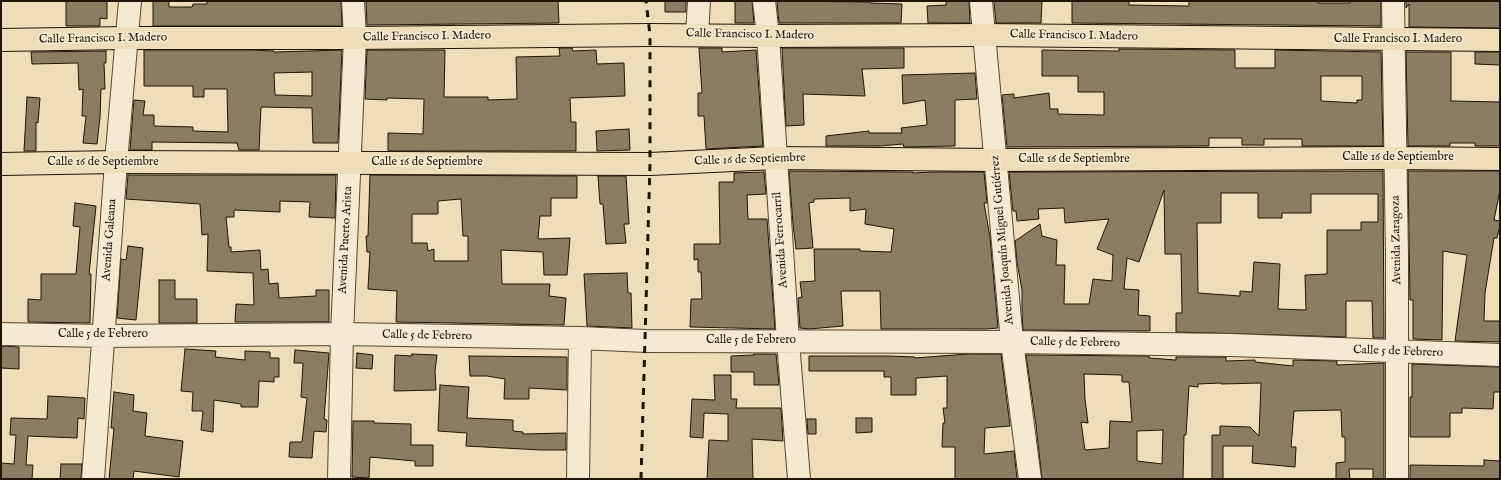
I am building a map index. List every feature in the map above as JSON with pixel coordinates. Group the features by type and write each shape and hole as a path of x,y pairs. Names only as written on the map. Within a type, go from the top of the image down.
{"main road":[{"name":"Calle Francisco I. Madero","path":"1,40 697,35 984,35 1500,40"},
{"name":"Calle 16 de Septiembre","path":"1,164 116,162 650,164 776,158 995,160 1396,158 1500,159"}],"street":[{"name":"Avenida Galeana","path":"92,479 130,1"},
{"name":"Avenida Puerto Arista","path":"339,479 342,334 355,38 354,1"},
{"path":"697,35 699,1"},
{"name":"Avenida Ferrocarril","path":"764,1 768,36 788,341 799,479"},
{"name":"Avenida Joaquín Miguel Gutiérrez","path":"981,1 1012,342 1030,479"},
{"name":"Avenida Zaragoza","path":"1393,1 1398,352 1397,479"},
{"name":"Calle 5 de Febrero","path":"1,334 103,336 342,334 580,338 646,342 1012,342 1232,345 1500,355"},
{"path":"578,479 580,338"}],"building":[{"path":"66,1 107,1 107,19 100,18 100,26 66,26"},
{"path":"153,1 169,1 169,7 192,7 193,4 207,4 207,1 341,1 342,26 153,26"},
{"path":"366,1 558,1 559,23 367,25"},
{"path":"665,1 686,1 686,12 665,12"},
{"path":"735,1 752,1 754,23 735,23"},
{"path":"777,1 870,2 902,4 901,23 779,23"},
{"path":"946,1 969,1 970,23 928,23 927,6 946,5"},
{"path":"994,1 1042,1 1041,23 996,23"},
{"path":"1072,1 1129,1 1129,5 1189,6 1189,1 1318,1 1318,3 1350,3 1350,1 1381,1 1381,26 1072,23"},
{"path":"1406,1 1500,1 1500,28 1409,27 1409,4 1406,8"},
{"path":"559,48 572,48 573,51 596,50 597,64 624,63 625,96 570,98 571,122 576,122 576,151 388,151 388,133 423,134 424,99 365,99 367,50 445,50 444,97 488,97 488,100 517,99 516,57 560,56"},
{"path":"699,48 722,48 722,52 756,50 763,146 706,149 704,116 698,116 698,93 702,93"},
{"path":"782,48 904,48 904,68 862,69 865,96 803,94 804,125 786,126"},
{"path":"1119,49 1235,50 1235,68 1275,68 1275,50 1381,52 1383,146 1302,146 1302,139 1264,139 1264,145 1242,145 1242,138 1209,138 1209,146 1007,147 1002,95 1014,94 1014,98 1049,93 1050,109 1058,109 1058,114 1104,115 1104,92 1078,92 1078,76 1042,76 1042,50 1119,51","holes":["1321,76 1362,76 1362,100 1357,100 1357,103 1321,101"]},
{"path":"144,50 253,50 274,52 342,50 338,143 313,143 312,108 261,107 259,150 239,150 237,143 152,142 152,150 130,150 134,100 145,101 143,115 154,115 154,126 193,127 193,131 228,132 227,89 204,89 204,97 193,97 193,86 144,86","holes":["312,72 312,96 275,95 274,73"]},
{"path":"106,51 106,63 104,63 105,89 101,89 97,144 83,143 86,116 82,116 83,89 79,90 78,63 32,64 31,52"},
{"path":"1406,52 1451,52 1451,101 1500,102 1500,146 1475,146 1475,143 1450,143 1450,146 1408,146"},
{"path":"1475,52 1500,52 1500,65 1475,64"},
{"path":"975,73 977,99 955,100 955,146 904,147 903,144 880,146 826,146 826,136 869,131 869,133 902,133 901,128 927,125 925,100 903,104 902,75"},
{"path":"27,97 40,98 38,123 36,122 36,151 24,151"},
{"path":"629,129 630,150 597,151 596,131"},
{"path":"790,171 913,173 984,172 987,203 984,203 990,237 998,328 881,329 880,291 841,291 843,326 809,329 800,328 798,298 802,297 800,282 815,281 814,249 860,249 860,251 891,252 894,229 865,224 866,209 850,211 850,198 814,199 814,202 809,203 813,248 796,249"},
{"path":"1383,171 1384,338 1373,338 1372,301 1346,301 1346,337 1176,332 1176,313 1182,313 1181,254 1165,254 1164,190 1139,262 1127,258 1124,289 1139,290 1138,315 1150,316 1150,331 1023,330 1022,290 1015,241 1040,224 1042,236 1057,240 1056,265 1065,265 1064,304 1089,304 1093,279 1112,281 1113,255 1097,249 1109,219 1065,223 1064,208 1038,209 1039,219 1017,221 1016,211 1013,211 1009,172","holes":["1221,193 1258,193 1258,218 1282,218 1282,213 1311,213 1311,194 1378,194 1378,222 1361,222 1361,230 1327,230 1327,274 1305,275 1306,310 1278,309 1280,264 1254,262 1252,292 1240,291 1240,296 1198,293 1197,223 1221,223"]},
{"path":"1408,171 1500,171 1500,190 1494,220 1500,221 1500,225 1497,238 1494,238 1485,293 1484,321 1500,321 1500,342 1455,341 1467,255 1443,251 1442,340 1413,339 1413,300 1410,300"},
{"path":"764,172 766,194 747,195 748,219 767,219 775,329 690,327 691,299 702,299 701,272 698,272 698,259 694,260 694,244 720,244 719,182 734,182 734,173"},
{"path":"128,175 336,175 335,218 309,217 310,202 280,201 280,212 234,210 234,217 226,217 229,247 231,247 231,252 260,250 261,270 268,269 269,284 278,283 279,298 316,296 316,290 329,290 329,322 235,322 236,304 254,305 253,273 207,271 208,234 202,235 200,204 126,199"},
{"path":"370,175 577,176 577,198 551,198 551,216 540,216 538,239 570,238 567,275 544,275 543,252 501,250 502,284 550,284 549,296 566,298 564,325 396,322 397,291 368,289 370,252 367,252 366,236 368,236","holes":["461,199 463,236 468,236 468,261 434,261 434,249 428,251 427,243 412,243 412,214 438,214 438,201"]},
{"path":"598,176 626,176 629,224 624,224 626,243 606,244 603,204 600,204"},
{"path":"75,203 96,206 89,274 91,274 90,323 28,322 28,299 41,300 41,274 76,274 80,227 73,226"},
{"path":"128,246 143,248 136,320 117,318 121,259 126,260"},
{"path":"627,273 628,293 631,293 632,328 587,326 584,274"},
{"path":"159,280 175,280 175,299 197,299 197,323 159,323"},
{"path":"1,346 19,347 19,369 1,368"},
{"path":"185,349 216,351 215,357 245,360 245,351 270,352 270,358 279,358 279,377 274,377 274,382 259,381 258,407 241,407 241,404 214,400 213,432 201,430 203,411 192,411 193,392 181,391"},
{"path":"295,350 329,353 324,419 327,420 326,432 314,431 312,458 289,457 290,442 302,442 307,398 301,397 303,363 294,363"},
{"path":"357,353 373,355 372,369 356,368"},
{"path":"412,354 437,355 435,371 436,390 394,391 395,355 412,356"},
{"path":"776,354 779,385 754,385 754,372 731,372 731,356"},
{"path":"967,354 1001,354 1010,426 985,428 984,454 1014,451 1017,479 955,479 955,447 942,447 943,423 945,423 943,408 947,408 947,376 916,378 916,395 891,395 891,377 884,377 884,371 809,371 809,356 889,356 915,358"},
{"path":"1026,355 1149,356 1149,358 1176,360 1176,357 1226,357 1226,361 1255,360 1255,362 1293,366 1293,360 1337,361 1337,365 1384,363 1384,479 1373,479 1373,469 1349,469 1350,479 1336,479 1336,463 1345,462 1345,437 1342,437 1341,410 1294,411 1291,447 1296,447 1295,467 1252,463 1253,446 1223,446 1223,479 1212,479 1212,435 1220,435 1220,426 1250,427 1259,436 1261,383 1221,383 1198,384 1198,387 1189,386 1186,435 1184,435 1183,479 1042,479","holes":["1084,374 1122,375 1122,382 1129,382 1132,422 1110,421 1109,448 1085,450 1081,422 1088,423","1163,430 1162,464 1137,461 1137,431"]},
{"path":"469,356 567,357 567,390 529,388 529,399 504,399 505,379 487,376 470,376"},
{"path":"1412,364 1500,367 1500,392 1494,392 1493,409 1462,408 1462,413 1450,413 1450,437 1410,437"},
{"path":"714,375 731,375 731,399 737,399 736,408 781,408 783,441 752,439 753,479 707,479 709,440 728,441 728,414 704,413 703,438 690,437 692,399 715,400"},
{"path":"440,385 469,387 467,418 513,420 513,431 523,432 523,434 566,433 566,450 466,446 467,433 438,431"},
{"path":"114,392 134,395 133,411 147,413 145,436 183,441 179,477 134,471 133,479 109,479 114,428 111,428"},
{"path":"48,396 85,398 84,419 78,418 77,438 28,436 26,465 33,465 32,479 1,479 1,463 14,464 16,435 10,435 11,418 47,419"},
{"path":"856,418 872,418 872,432 856,433"},
{"path":"807,419 816,419 816,434 808,434"},
{"path":"353,421 411,424 411,445 433,445 433,466 415,466 415,461 370,457 369,478 352,477"},
{"path":"1484,460 1500,461 1500,479 1410,479 1410,465 1484,466"},
{"path":"61,464 82,464 81,479 60,479"}],"railway":[{"path":"641,479 650,164 650,35 646,1"}]}
